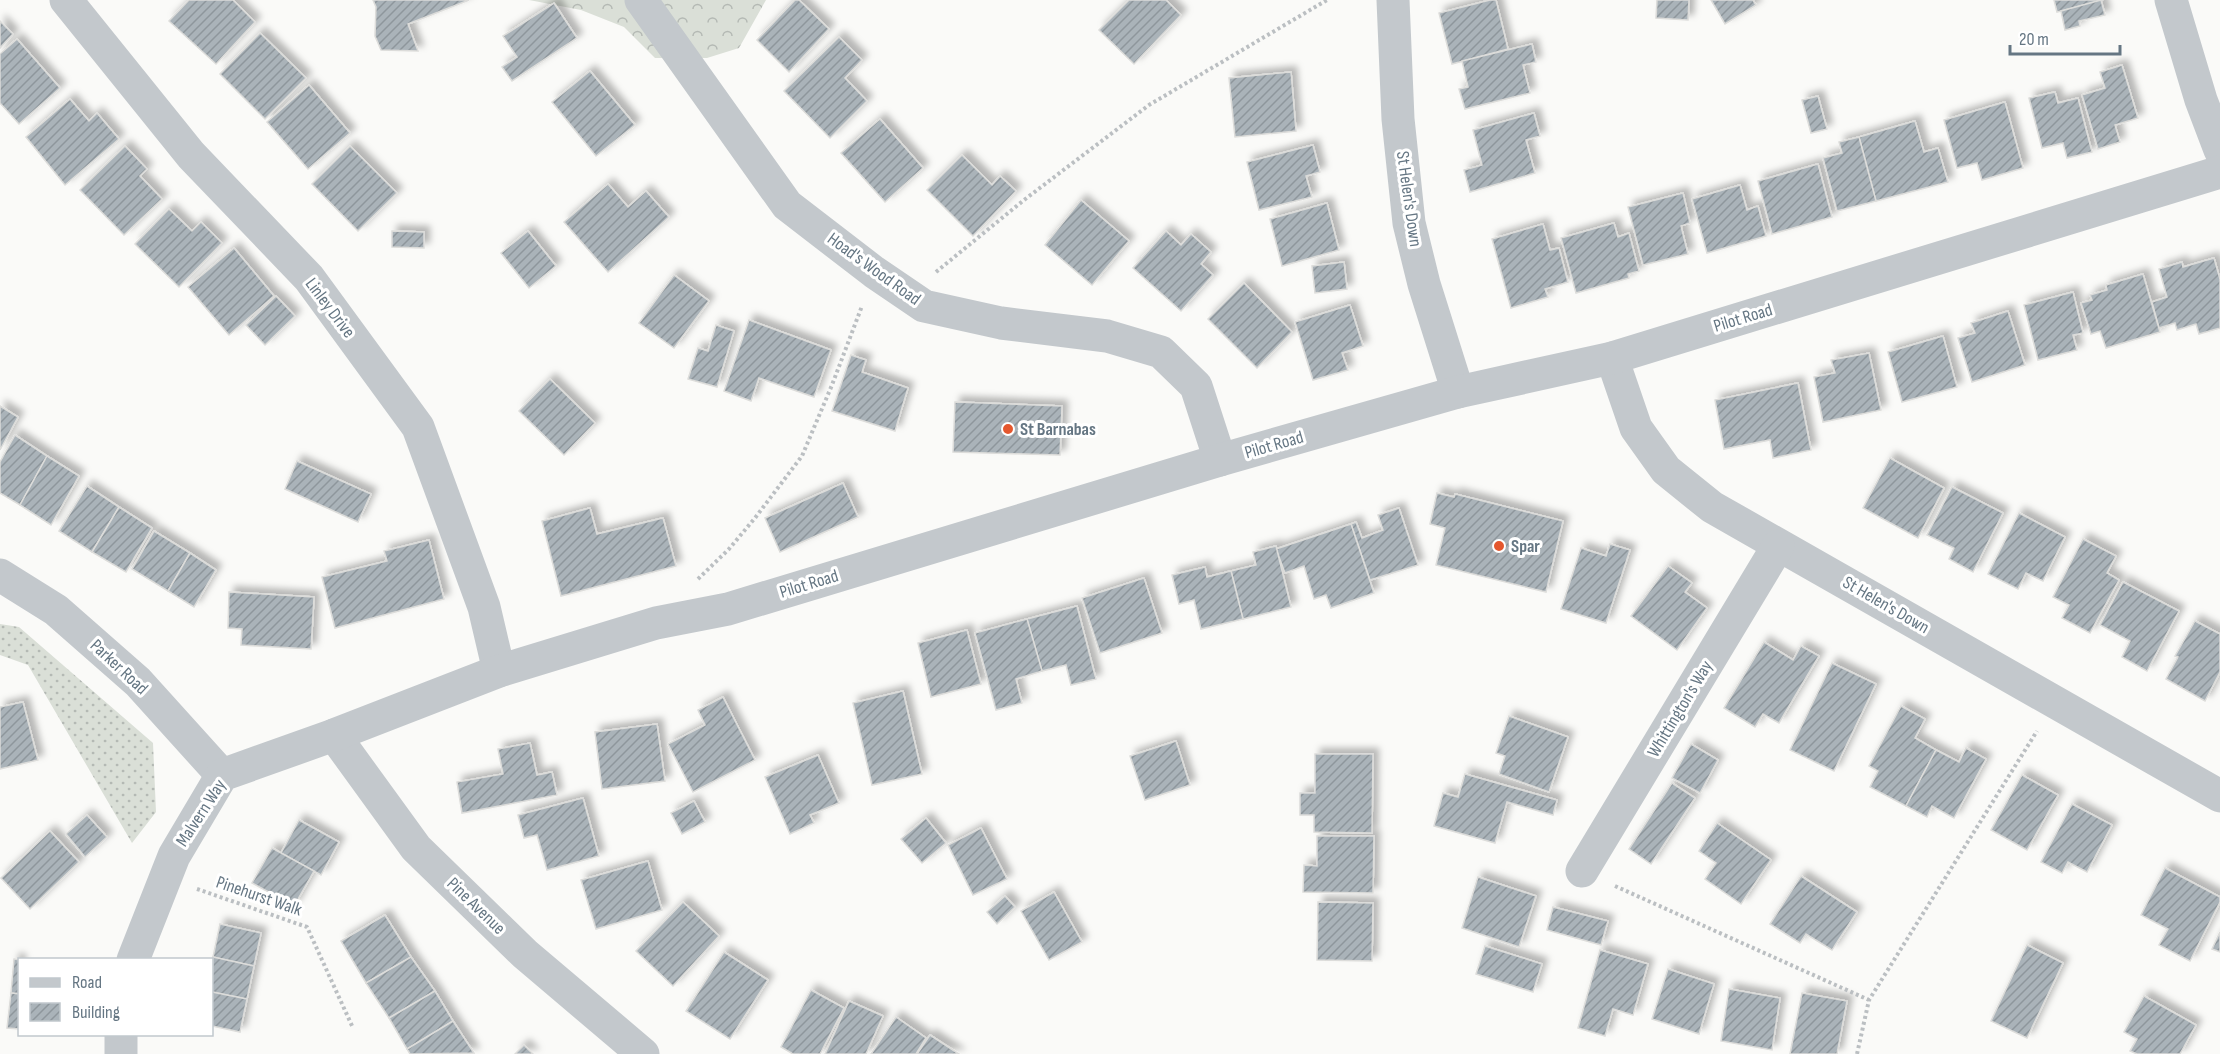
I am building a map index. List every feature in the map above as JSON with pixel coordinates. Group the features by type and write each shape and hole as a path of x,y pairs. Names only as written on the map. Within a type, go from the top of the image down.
{"street":[{"name":"Linley Drive","path":"66,0 191,155 309,278 418,427 484,607 500,670"},
{"name":"Hoad's Wood Road","path":"641,0 787,205 874,272 924,306 1001,323 1107,336 1161,352 1196,386 1220,460"},
{"name":"St Helen's Down","path":"1393,0 1398,119 1409,224 1424,284 1458,392"},
{"path":"2171,0 2201,100 2220,150"},
{"name":"Pilot Road","path":"334,735 500,670 656,623 728,609 1220,460 1458,392 1612,358 2220,172"},
{"name":"St Helen's Down","path":"1612,358 1636,428 1666,470 1712,507 2220,796"},
{"name":"Whittington's Way","path":"1582,871 1778,546"},
{"name":"Parker Road","path":"0,575 56,610 138,682 222,775"},
{"name":"Malvern Way","path":"134,958 174,856 222,775 334,735"},
{"name":"Pine Avenue","path":"334,735 416,848 525,954 643,1054"},
{"path":"121,1036 121,1054"}],"path":[{"path":"908,296 1024,200 1149,105 1327,0"},
{"path":"694,583 749,526 802,456 848,346 874,272"},
{"path":"1857,1054 1869,1000 2055,703"},
{"path":"1582,871 1869,1000"},
{"name":"Pinehurst Walk","path":"165,878 307,927 353,1028"}],"green space":[{"path":"529,0 766,0 739,48 707,58 655,58 624,27 581,10"},
{"path":"0,624 19,627 153,743 156,812 132,843 28,665 0,655"}],"building":[{"path":"189,0 233,0 255,22 216,64 169,21"},
{"path":"373,0 469,0 408,24 418,51 381,50 375,36 376,7"},
{"path":"795,0 799,0 829,29 789,72 757,40"},
{"path":"1129,0 1166,0 1181,15 1134,64 1099,30"},
{"path":"1496,0 1508,49 1452,64 1439,13"},
{"path":"1657,0 1689,0 1688,20 1656,18"},
{"path":"1711,0 1753,0 1756,5 1725,24"},
{"path":"2054,0 2103,0 2057,12"},
{"path":"2101,0 2105,15 2079,21 2080,26 2065,30 2061,11"},
{"path":"554,3 577,38 512,81 502,67 517,57 503,36"},
{"path":"0,21 13,34 0,48"},
{"path":"260,33 306,78 265,119 220,74"},
{"path":"839,37 862,60 845,78 867,101 830,138 784,91"},
{"path":"17,39 60,88 19,124 0,103 0,54"},
{"path":"1532,44 1536,62 1523,65 1530,93 1465,109 1459,89 1468,87 1462,61"},
{"path":"2122,65 2138,118 2115,125 2120,142 2098,149 2082,95 2105,88 2100,72"},
{"path":"590,71 635,125 596,156 552,102"},
{"path":"1291,72 1296,131 1235,137 1229,78"},
{"path":"309,85 350,133 308,169 267,122"},
{"path":"2055,92 2058,103 2078,98 2092,152 2067,158 2063,143 2042,148 2029,98"},
{"path":"1818,96 1827,129 1811,133 1802,100"},
{"path":"70,99 89,121 97,113 119,139 65,185 26,137"},
{"path":"2005,102 2023,168 1982,180 1977,163 1957,168 1944,120"},
{"path":"1534,113 1540,136 1526,140 1535,173 1470,192 1464,170 1482,165 1473,130"},
{"path":"880,119 923,168 885,202 841,153"},
{"path":"1915,121 1924,152 1938,148 1948,182 1876,201 1859,137"},
{"path":"1859,137 1876,201 1837,211 1823,158 1842,153 1839,142"},
{"path":"1313,145 1320,172 1306,176 1312,197 1259,210 1247,162"},
{"path":"125,146 147,169 140,176 162,199 124,235 80,190"},
{"path":"350,146 397,193 358,231 312,184"},
{"path":"962,155 992,185 1000,176 1016,191 973,236 927,190"},
{"path":"1818,164 1832,217 1772,234 1758,181"},
{"path":"608,184 628,207 646,191 669,217 608,272 564,222"},
{"path":"1740,185 1747,210 1758,206 1766,236 1707,253 1692,199"},
{"path":"1683,193 1690,223 1681,226 1688,254 1643,265 1628,207"},
{"path":"1081,200 1129,241 1092,285 1045,245"},
{"path":"1327,203 1339,250 1282,266 1270,219"},
{"path":"169,209 192,231 201,222 222,243 179,287 135,244"},
{"path":"1614,223 1618,237 1629,233 1639,271 1628,274 1629,278 1576,293 1561,238"},
{"path":"1543,224 1550,250 1559,248 1568,282 1545,289 1548,297 1511,308 1492,239"},
{"path":"392,231 424,232 424,248 392,247"},
{"path":"528,231 556,266 529,288 501,253"},
{"path":"1166,231 1181,245 1191,234 1211,252 1201,264 1213,275 1181,311 1133,268"},
{"path":"234,248 274,296 229,335 188,287"},
{"path":"2214,258 2220,279 2220,328 2199,334 2196,324 2177,330 2175,323 2159,328 2152,302 2167,297 2159,269 2182,262 2183,267"},
{"path":"1344,262 1347,289 1315,293 1312,266"},
{"path":"2143,274 2160,332 2106,348 2100,331 2091,334 2081,303 2092,300 2090,295 2107,290 2106,285"},
{"path":"674,275 709,301 674,348 639,323"},
{"path":"1244,283 1292,332 1257,368 1208,319"},
{"path":"2073,292 2083,333 2073,335 2077,350 2038,360 2024,305"},
{"path":"276,296 295,316 265,345 246,325"},
{"path":"1350,305 1363,346 1342,353 1348,370 1313,380 1295,322"},
{"path":"2008,311 2025,365 1972,382 1958,338 1975,333 1971,323"},
{"path":"749,320 831,350 814,397 759,378 751,401 724,391"},
{"path":"716,325 734,331 717,387 688,379 698,348 708,351"},
{"path":"1943,336 1957,387 1902,402 1888,352"},
{"path":"1869,353 1881,410 1823,422 1814,377 1835,373 1831,360"},
{"path":"851,355 866,360 862,372 908,388 895,431 832,411"},
{"path":"550,379 595,423 564,455 519,411"},
{"path":"1798,383 1811,450 1773,458 1770,440 1724,449 1715,400"},
{"name":"St Barnabas","path":"955,402 1062,406 1060,455 953,452"},
{"path":"0,406 18,417 0,450"},
{"path":"15,435 47,456 20,505 0,493 0,462"},
{"path":"47,456 79,476 51,525 20,505"},
{"path":"1890,458 1944,488 1918,538 1863,508"},
{"path":"297,461 371,494 358,522 285,489"},
{"path":"843,483 858,517 780,552 765,518"},
{"path":"87,486 119,507 92,552 59,531"},
{"path":"1952,487 2003,513 1973,572 1949,559 1954,548 1927,535"},
{"name":"Spar","path":"1437,493 1454,497 1455,494 1563,521 1546,592 1436,565 1445,528 1430,524"},
{"path":"119,507 152,528 126,572 92,552"},
{"path":"590,508 597,534 663,518 676,566 561,596 542,521"},
{"path":"1399,508 1418,565 1370,580 1351,524 1356,522 1362,538 1383,530 1378,515"},
{"path":"2019,513 2065,537 2043,581 2026,573 2018,589 1988,574"},
{"path":"1351,524 1374,593 1331,608 1326,595 1314,599 1304,566 1285,573 1276,549"},
{"path":"154,531 190,553 168,591 132,569"},
{"path":"2083,539 2116,556 2107,573 2119,580 2090,633 2062,618 2069,605 2053,597"},
{"path":"429,540 444,599 335,628 322,577 387,561 384,551"},
{"path":"1610,544 1630,550 1606,623 1561,609 1581,548 1606,556"},
{"path":"1276,546 1291,607 1243,619 1231,571 1256,565 1253,552"},
{"path":"190,553 216,570 194,607 168,591"},
{"path":"1668,566 1692,583 1685,592 1707,608 1677,650 1631,616"},
{"path":"1205,567 1207,577 1231,571 1243,619 1201,629 1194,600 1179,604 1172,575"},
{"path":"1144,578 1162,633 1100,653 1082,598"},
{"path":"2123,582 2179,611 2147,671 2122,657 2130,641 2100,625"},
{"path":"229,592 314,597 311,649 241,645 242,629 228,628"},
{"path":"1077,606 1096,679 1071,685 1066,665 1042,671 1027,619"},
{"path":"1027,619 1042,671 1016,679 1022,703 996,710 975,633"},
{"path":"2195,621 2220,634 2220,672 2205,701 2166,679 2178,657 2175,656"},
{"path":"967,630 981,684 931,697 918,643"},
{"path":"1764,642 1793,660 1801,646 1819,656 1779,723 1763,714 1755,727 1724,708"},
{"path":"1832,663 1876,684 1834,771 1790,750"},
{"path":"903,691 922,774 872,785 853,703"},
{"path":"723,697 755,760 693,792 668,744 705,725 698,710"},
{"path":"23,702 38,760 0,769 0,707"},
{"path":"1901,706 1925,719 1915,738 1936,750 1906,806 1870,787 1878,771 1869,766"},
{"path":"1509,716 1568,737 1549,792 1499,774 1505,756 1496,753"},
{"path":"657,724 665,781 602,789 595,732"},
{"path":"1176,741 1190,785 1145,800 1130,756"},
{"path":"530,743 537,775 552,772 557,795 462,813 457,782 503,774 498,749"},
{"path":"1691,744 1718,760 1700,793 1672,778"},
{"path":"1966,748 1986,759 1954,818 1932,806 1927,817 1906,806 1936,750 1959,762"},
{"path":"1315,754 1373,754 1372,833 1314,832 1314,815 1300,815 1300,793 1315,793"},
{"path":"818,755 839,803 810,815 814,823 790,834 765,777"},
{"path":"1465,774 1557,800 1553,815 1507,802 1495,843 1434,826 1443,793 1458,797"},
{"path":"2022,775 2058,795 2027,850 1991,830"},
{"path":"1672,783 1695,798 1651,864 1629,849"},
{"path":"583,798 599,856 547,870 537,835 524,838 518,815"},
{"path":"694,801 705,822 682,834 671,813"},
{"path":"2072,804 2112,825 2087,872 2068,862 2062,873 2041,862"},
{"path":"87,815 107,837 85,857 66,834"},
{"path":"926,818 946,843 922,863 901,839"},
{"path":"299,820 339,842 321,875 281,853"},
{"path":"1717,823 1771,860 1741,904 1705,879 1716,863 1699,851"},
{"path":"981,828 1007,879 973,895 948,845"},
{"path":"50,831 79,862 30,909 1,878"},
{"path":"1317,836 1374,836 1373,893 1303,892 1304,865 1317,866"},
{"path":"272,848 314,871 294,906 252,883"},
{"path":"648,861 662,910 596,929 581,880"},
{"path":"2165,868 2220,897 2220,902 2190,961 2159,945 2168,929 2141,915"},
{"path":"1801,876 1857,912 1832,950 1806,934 1800,943 1770,924"},
{"path":"1478,877 1536,896 1519,947 1462,928"},
{"path":"1054,892 1082,942 1049,960 1021,911"},
{"path":"1005,896 1015,907 997,924 987,912"},
{"path":"683,902 719,936 673,986 636,951"},
{"path":"1318,902 1373,903 1372,961 1317,960"},
{"path":"1553,907 1608,921 1601,945 1547,930"},
{"path":"385,915 411,957 366,983 341,941"},
{"path":"220,924 261,933 254,966 213,957"},
{"path":"2220,932 2220,952 2212,949"},
{"path":"2027,945 2063,963 2027,1038 1991,1021"},
{"path":"1485,946 1542,964 1533,992 1476,974"},
{"path":"1600,950 1648,964 1633,1015 1613,1009 1605,1036 1578,1028"},
{"path":"724,952 768,980 730,1039 686,1011"},
{"path":"411,957 435,991 389,1018 366,983"},
{"path":"213,958 254,966 247,999 213,992"},
{"path":"14,959 18,960 18,994 11,993"},
{"path":"1668,969 1714,984 1699,1034 1652,1019"},
{"path":"1729,989 1780,998 1772,1050 1721,1041"},
{"path":"811,990 844,1008 820,1054 793,1054 781,1047"},
{"path":"435,991 453,1021 407,1049 389,1018"},
{"path":"213,992 247,999 240,1032 213,1026"},
{"path":"11,993 18,994 18,1029 7,1028"},
{"path":"1802,993 1847,1001 1837,1054 1790,1054"},
{"path":"2144,996 2196,1025 2180,1054 2137,1054 2130,1051 2137,1039 2124,1032"},
{"path":"849,1001 883,1016 866,1054 825,1054"},
{"path":"896,1017 926,1038 916,1054 871,1054"},
{"path":"453,1021 474,1053 410,1054 407,1049"},
{"path":"930,1035 959,1054 917,1054"},
{"path":"524,1045 533,1054 515,1054"}],"place":[{"name":"St Barnabas","path":"1008,429"},
{"name":"Spar","path":"1499,546"}]}
